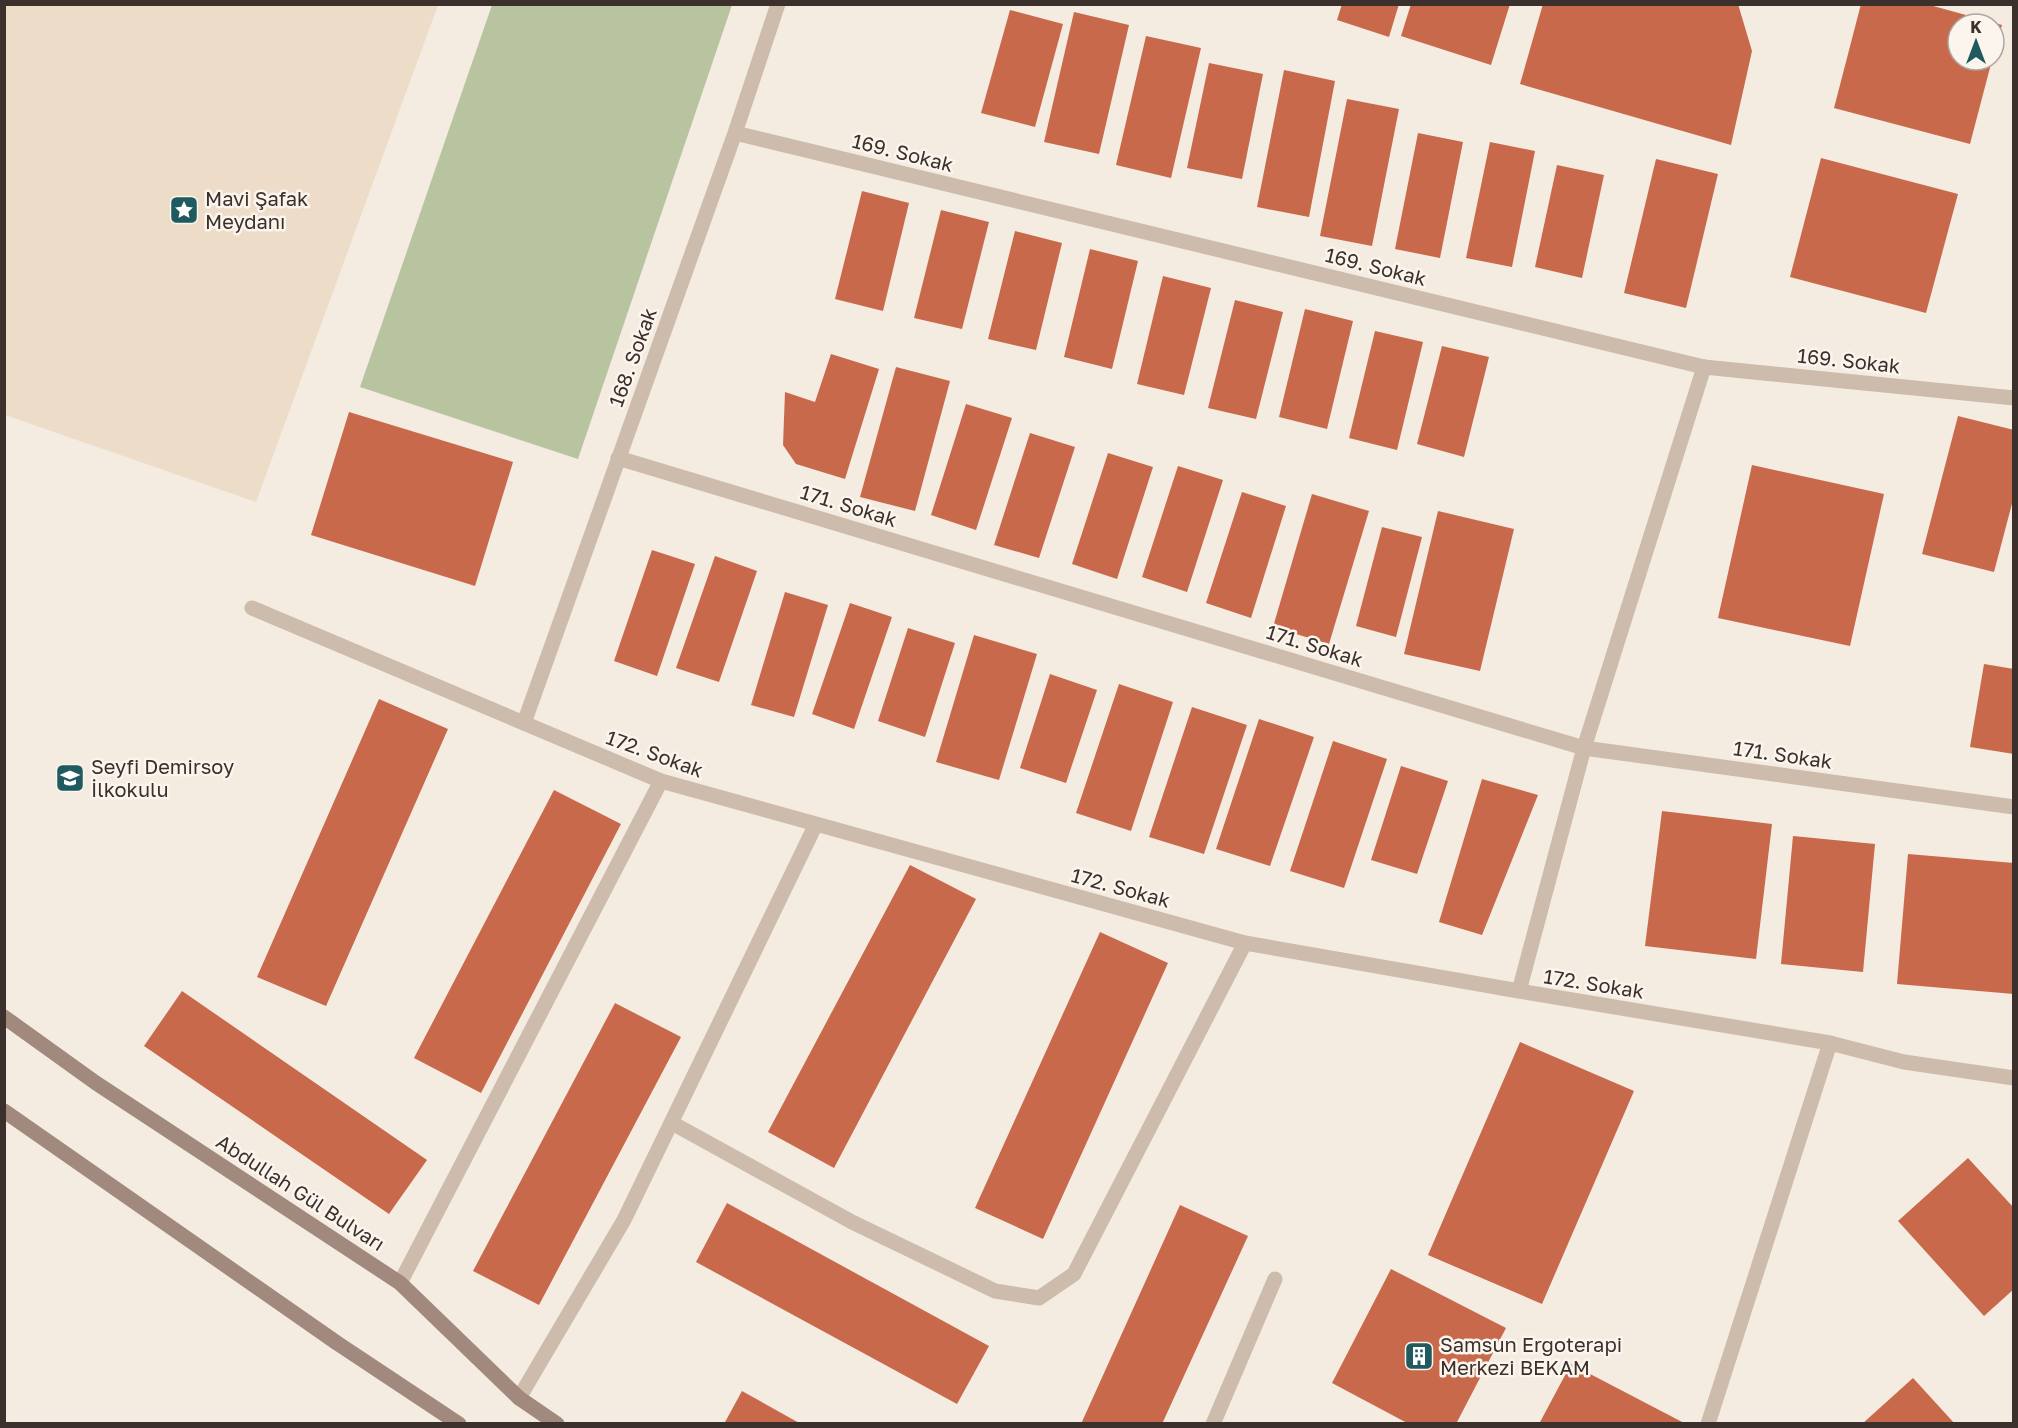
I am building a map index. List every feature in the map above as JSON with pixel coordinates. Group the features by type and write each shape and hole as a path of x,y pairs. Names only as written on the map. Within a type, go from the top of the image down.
{"main road":[{"name":"Abdullah Gül Bulvarı","path":"4,1017 96,1083 400,1283 519,1398 557,1424"},
{"path":"4,1111 337,1343 459,1424"}],"street":[{"name":"168. Sokak","path":"524,723 735,133 778,4"},
{"name":"169. Sokak","path":"735,133 1704,367 2013,398"},
{"path":"1519,992 1584,748 1704,367"},
{"name":"171. Sokak","path":"618,458 1584,748 2013,807"},
{"name":"172. Sokak","path":"252,608 661,781 1245,942 1519,992 1830,1043 1904,1062 2013,1078"},
{"path":"400,1283 661,781"},
{"path":"519,1398 624,1220 816,824"},
{"path":"672,1122 852,1222 995,1291 1039,1298 1074,1275 1245,942"},
{"path":"1708,1424 1830,1043"},
{"path":"1213,1424 1275,1279"}],"green space":[{"path":"492,5 732,5 578,459 360,387"}],"shaded area":[{"name":"Mavi Şafak Meydanı","path":"5,4 438,5 256,502 5,415"}],"building":[{"path":"1342,4 1399,4 1389,37 1337,20"},
{"path":"1411,4 1510,4 1491,65 1401,36"},
{"path":"1543,4 1738,4 1752,51 1731,145 1520,84"},
{"path":"1861,4 1926,4 1955,12 1946,12 1946,72 1989,72 1970,144 1834,108"},
{"path":"1010,10 1063,24 1035,127 981,113"},
{"path":"1074,12 1129,25 1099,154 1044,142"},
{"path":"1146,36 1201,48 1171,178 1116,165"},
{"path":"1209,63 1263,74 1242,179 1187,168"},
{"path":"1284,70 1335,81 1309,217 1257,207"},
{"path":"1347,99 1399,109 1372,246 1320,236"},
{"path":"1418,133 1463,142 1440,258 1395,249"},
{"path":"1490,142 1535,151 1512,267 1466,258"},
{"path":"1821,158 1958,194 1926,313 1790,277"},
{"path":"1656,159 1718,174 1686,308 1624,293"},
{"path":"1557,165 1604,175 1582,278 1535,267"},
{"path":"862,191 909,203 883,311 835,299"},
{"path":"941,210 989,222 962,329 914,318"},
{"path":"1015,231 1062,243 1036,350 988,339"},
{"path":"1090,249 1138,261 1112,369 1064,357"},
{"path":"1163,276 1211,288 1184,395 1137,384"},
{"path":"1235,300 1283,312 1256,419 1208,408"},
{"path":"1305,309 1353,321 1327,429 1279,417"},
{"path":"1375,331 1423,342 1397,450 1349,438"},
{"path":"1442,346 1489,357 1464,457 1417,444"},
{"path":"831,354 879,369 845,479 796,464 783,445 785,392 815,402"},
{"path":"896,367 950,381 915,511 860,497"},
{"path":"966,404 1012,418 976,530 931,515"},
{"path":"349,412 513,462 475,586 311,535"},
{"path":"1958,416 2014,430 2014,496 1994,572 1922,554"},
{"path":"1030,433 1075,447 1039,558 994,545"},
{"path":"1108,453 1153,467 1117,579 1072,564"},
{"path":"1752,465 1884,494 1850,646 1718,618"},
{"path":"1178,466 1223,480 1187,592 1142,577"},
{"path":"1242,492 1286,506 1251,618 1206,603"},
{"path":"1312,494 1369,511 1329,644 1273,627"},
{"path":"1438,511 1514,529 1480,671 1404,654"},
{"path":"1382,527 1422,537 1396,637 1356,626"},
{"path":"652,550 695,564 657,676 614,661"},
{"path":"715,556 757,571 719,682 676,668"},
{"path":"785,592 828,605 794,717 751,705"},
{"path":"850,603 892,617 854,729 812,714"},
{"path":"908,628 955,643 925,737 878,721"},
{"path":"974,635 1037,654 999,780 936,762"},
{"path":"1984,664 2014,669 2014,754 1970,747"},
{"path":"1050,674 1097,690 1066,783 1020,768"},
{"path":"1119,684 1173,702 1131,831 1076,813"},
{"path":"379,699 448,729 326,1006 257,977"},
{"path":"1192,707 1247,725 1204,854 1149,837"},
{"path":"1259,719 1314,737 1270,866 1216,849"},
{"path":"1333,741 1387,759 1344,888 1290,871"},
{"path":"1401,766 1448,781 1417,874 1371,860"},
{"path":"1482,779 1538,795 1482,935 1439,922"},
{"path":"554,790 621,824 481,1093 414,1058"},
{"path":"1662,811 1772,824 1756,959 1645,946"},
{"path":"1793,836 1875,844 1863,972 1781,964"},
{"path":"1908,854 2014,863 2014,994 1897,984"},
{"path":"910,865 976,899 834,1168 768,1132"},
{"path":"1100,932 1168,963 1043,1239 975,1208"},
{"path":"182,991 427,1160 389,1214 144,1046"},
{"path":"615,1003 681,1037 539,1305 473,1271"},
{"path":"1520,1042 1634,1091 1542,1304 1428,1255"},
{"path":"1968,1158 2014,1208 2014,1289 1984,1316 1898,1221"},
{"path":"727,1203 989,1346 957,1404 696,1262"},
{"path":"1180,1205 1248,1236 1162,1424 1081,1424"},
{"name":"Samsun Ergoterapi Merkezi BEKAM","path":"1391,1269 1506,1328 1456,1424 1409,1424 1332,1383"},
{"path":"1571,1364 1686,1424 1539,1424"},
{"path":"1913,1378 1955,1424 1862,1424"},
{"path":"742,1391 801,1424 724,1424"}],"place":[{"name":"Mavi Şafak Meydanı","path":"184,210"},
{"name":"Seyfi Demirsoy İlkokulu","path":"70,778"},
{"name":"Samsun Ergoterapi Merkezi BEKAM","path":"1419,1356"}]}
